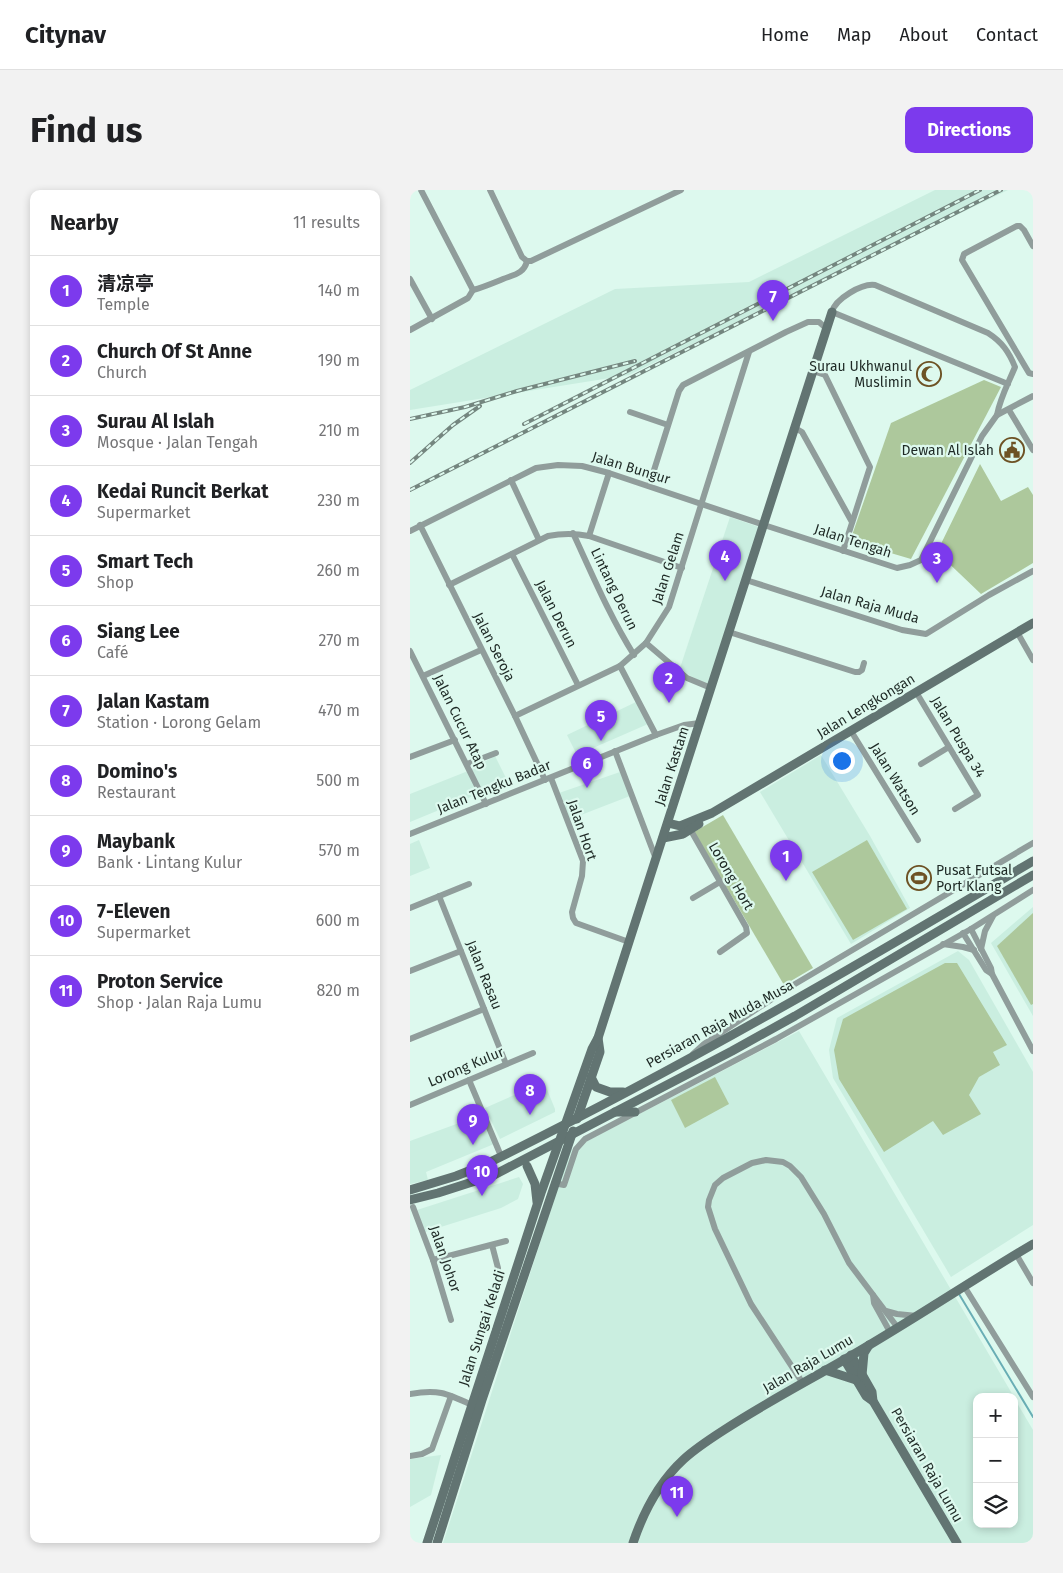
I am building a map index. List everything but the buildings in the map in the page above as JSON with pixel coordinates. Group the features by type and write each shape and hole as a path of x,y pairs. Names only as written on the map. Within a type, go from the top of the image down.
{"street":[{"path":"421,190 473,290"},
{"path":"490,190 522,257 527,261 531,261 681,190"},
{"path":"1033,246 1024,230 1017,226 964,254 962,260 1029,373 1033,374"},
{"path":"410,330 468,298 473,290 487,287 502,279 517,275 526,267 527,261"},
{"path":"410,280 432,318"},
{"name":"Jalan Tengah","path":"764,525 897,568 921,560 982,436 997,415 1000,400 1015,367 1001,342 988,333 875,285 866,286 839,300 832,312"},
{"path":"832,312 1008,384"},
{"name":"Jalan Kastam","path":"566,1123 592,1049 598,1038 832,312"},
{"path":"649,486 679,391 683,385 808,322 819,322 827,329"},
{"name":"Jalan Gelam","path":"515,716 620,666 646,643 669,608 749,352"},
{"path":"813,371 824,375 870,467 843,551"},
{"path":"997,415 1033,396"},
{"path":"1009,410 1030,439 1033,450"},
{"path":"630,412 668,425"},
{"path":"795,428 802,432 852,522"},
{"name":"Jalan Bungur","path":"410,531 536,468 558,465 582,466 609,473 764,525"},
{"path":"589,536 609,473"},
{"path":"511,480 539,540"},
{"name":"Jalan Seroja","path":"420,526 481,650 548,779"},
{"path":"449,585 548,536 573,533 589,536 682,568"},
{"name":"Lintang Derun","path":"573,533 623,638 634,655"},
{"name":"Jalan Derun","path":"512,554 578,685"},
{"name":"Jalan Raja Muda","path":"746,580 902,630 926,634 989,595 1033,571"},
{"name":"Jalan Lengkongan","path":"668,823 680,826 712,813 1033,622"},
{"path":"729,632 855,672 862,670 864,663"},
{"path":"1017,632 1033,660"},
{"path":"646,643 687,678 711,688"},
{"path":"424,676 481,650"},
{"name":"Jalan Cucur Atap","path":"410,651 456,740 486,804"},
{"path":"620,666 656,735"},
{"name":"Jalan Puspa 34","path":"916,692 978,795 955,809"},
{"name":"Jalan Tengku Badar","path":"410,834 656,735 684,725 700,723"},
{"name":"Jalan Watson","path":"851,732 918,840"},
{"path":"410,757 456,740"},
{"path":"921,764 949,747"},
{"path":"615,751 656,859"},
{"path":"467,764 496,753"},
{"name":"Jalan Hort","path":"548,779 583,861 582,876 572,912 573,918 576,922 629,942"},
{"name":"Jalan Lengkongan","path":"663,838 683,834 708,818 712,813"},
{"name":"Lorong Hort","path":"690,829 746,927 747,933 720,952"},
{"path":"687,1060 704,1044 790,987 1033,844"},
{"name":"Persiaran Raja Muda Musa","path":"410,1190 456,1176 502,1156 687,1060 762,1019 1033,861"},
{"name":"Persiaran Raja Muda Musa","path":"412,1204 494,1174 732,1051 788,1021 1033,875"},
{"path":"693,898 720,882"},
{"path":"410,908 469,884"},
{"path":"554,1183 564,1186 578,1145 584,1139 776,1039 971,929 1033,890"},
{"name":"Jalan Rasau","path":"439,896 506,1064"},
{"path":"978,950 985,931 994,915"},
{"path":"971,929 978,950"},
{"path":"963,933 991,968 992,974 1033,1051"},
{"path":"942,944 978,950"},
{"path":"410,971 461,951"},
{"path":"410,1039 484,1009"},
{"name":"Jalan Kastam","path":"572,1134 600,1052 598,1038"},
{"name":"Lorong Kulur","path":"410,1104 533,1053"},
{"path":"591,1077 596,1087 610,1092 624,1092"},
{"path":"469,1080 502,1156"},
{"path":"613,1112 635,1112"},
{"name":"Jalan Sungai Keladi","path":"427,1543 537,1204 566,1123"},
{"name":"Jalan Sungai Keladi","path":"436,1543 554,1183 572,1134"},
{"path":"802,1382 752,1304 715,1229 708,1207 714,1186 723,1178 752,1163 766,1160 783,1162 790,1166 801,1177 824,1214 849,1263 873,1296 886,1310 894,1330"},
{"path":"527,1166 535,1184 537,1204"},
{"name":"Jalan Johor","path":"412,1204 433,1260 451,1320"},
{"path":"433,1260 506,1241"},
{"name":"Jalan Raja Lumu","path":"633,1543 639,1526 656,1494 681,1461 692,1451 802,1382 870,1345 1033,1244"},
{"path":"492,1245 498,1268"},
{"path":"1016,1254 1033,1283"},
{"path":"964,1286 1033,1398"},
{"path":"873,1296 874,1303 894,1330"},
{"path":"886,1310 897,1314 917,1316"},
{"path":"825,1370 859,1377 864,1353 870,1345"},
{"name":"Persiaran Raja Lumu","path":"848,1357 859,1377 866,1396 873,1401 957,1543"},
{"path":"410,1394 430,1391 444,1392 472,1405"},
{"path":"410,1456 422,1454 432,1449 451,1396"}],"shaded area":[{"path":"935,190 1008,190 629,375 410,410 410,390 615,289 749,282"},
{"path":"730,517 759,527 708,685 680,668"},
{"path":"636,702 648,724 577,755 567,735"},
{"path":"821,755 870,836 910,908 851,944 760,792"},
{"path":"495,756 507,780 410,822 410,794 468,771"},
{"path":"620,772 630,796 568,820 559,793"},
{"path":"419,840 430,868 410,876 410,844"},
{"path":"1033,907 1033,1016 991,943"},
{"path":"958,951 969,960 1033,1072 1033,1225 951,1277 833,1078 829,1050 837,1018"},
{"path":"799,1031 1012,1393 973,1393 973,1528 1018,1528 1018,1405 1033,1430 1033,1543 443,1543 570,1150"},
{"path":"544,1082 555,1112 500,1139 485,1108"},
{"path":"481,1115 494,1144 426,1172 428,1180 410,1184 410,1141"},
{"path":"519,1177 523,1184 518,1199 501,1208 425,1232 417,1210"},
{"path":"441,1455 431,1495 410,1507 410,1459"}],"green space":[{"path":"984,380 1001,387 911,559 850,541 891,423"},
{"path":"980,464 1001,501 1028,487 1033,495 1033,563 981,594 937,552"},
{"path":"723,815 813,968 784,985 694,832"},
{"path":"867,840 907,909 853,940 812,872"},
{"path":"1033,913 1033,1004 1031,1005 997,946"},
{"path":"945,963 957,963 1007,1045 993,1052 1000,1065 979,1077 969,1095 981,1114 943,1135 933,1121 884,1152 839,1079 834,1050 843,1019"},
{"path":"715,1077 729,1104 685,1128 671,1100"}],"waterway":[{"path":"959,1294 1033,1417"}],"railway":[{"path":"524,424 980,190"},
{"path":"410,490 1001,190"},
{"path":"410,419 465,407 517,391 635,361"},
{"path":"410,463 453,425 480,406"}],"place":[{"name":"Jalan Kastam","path":"773,321"},
{"name":"Surau Ukhwanul Muslimin","path":"929,374"},
{"name":"Dewan Al Islah","path":"1012,450"},
{"name":"Kedai Runcit Berkat","path":"725,581"},
{"name":"Surau Al Islah","path":"937,583"},
{"name":"Church Of St Anne","path":"669,703"},
{"name":"Smart Tech","path":"601,741"},
{"name":"Siang Lee","path":"587,788"},
{"name":"Pusat Futsal Port Klang","path":"919,878"},
{"name":"清凉亭","path":"786,881"},
{"name":"Domino's","path":"530,1115"},
{"name":"Maybank","path":"473,1145"},
{"name":"7-Eleven","path":"482,1196"},
{"name":"Proton Service","path":"677,1517"}]}
